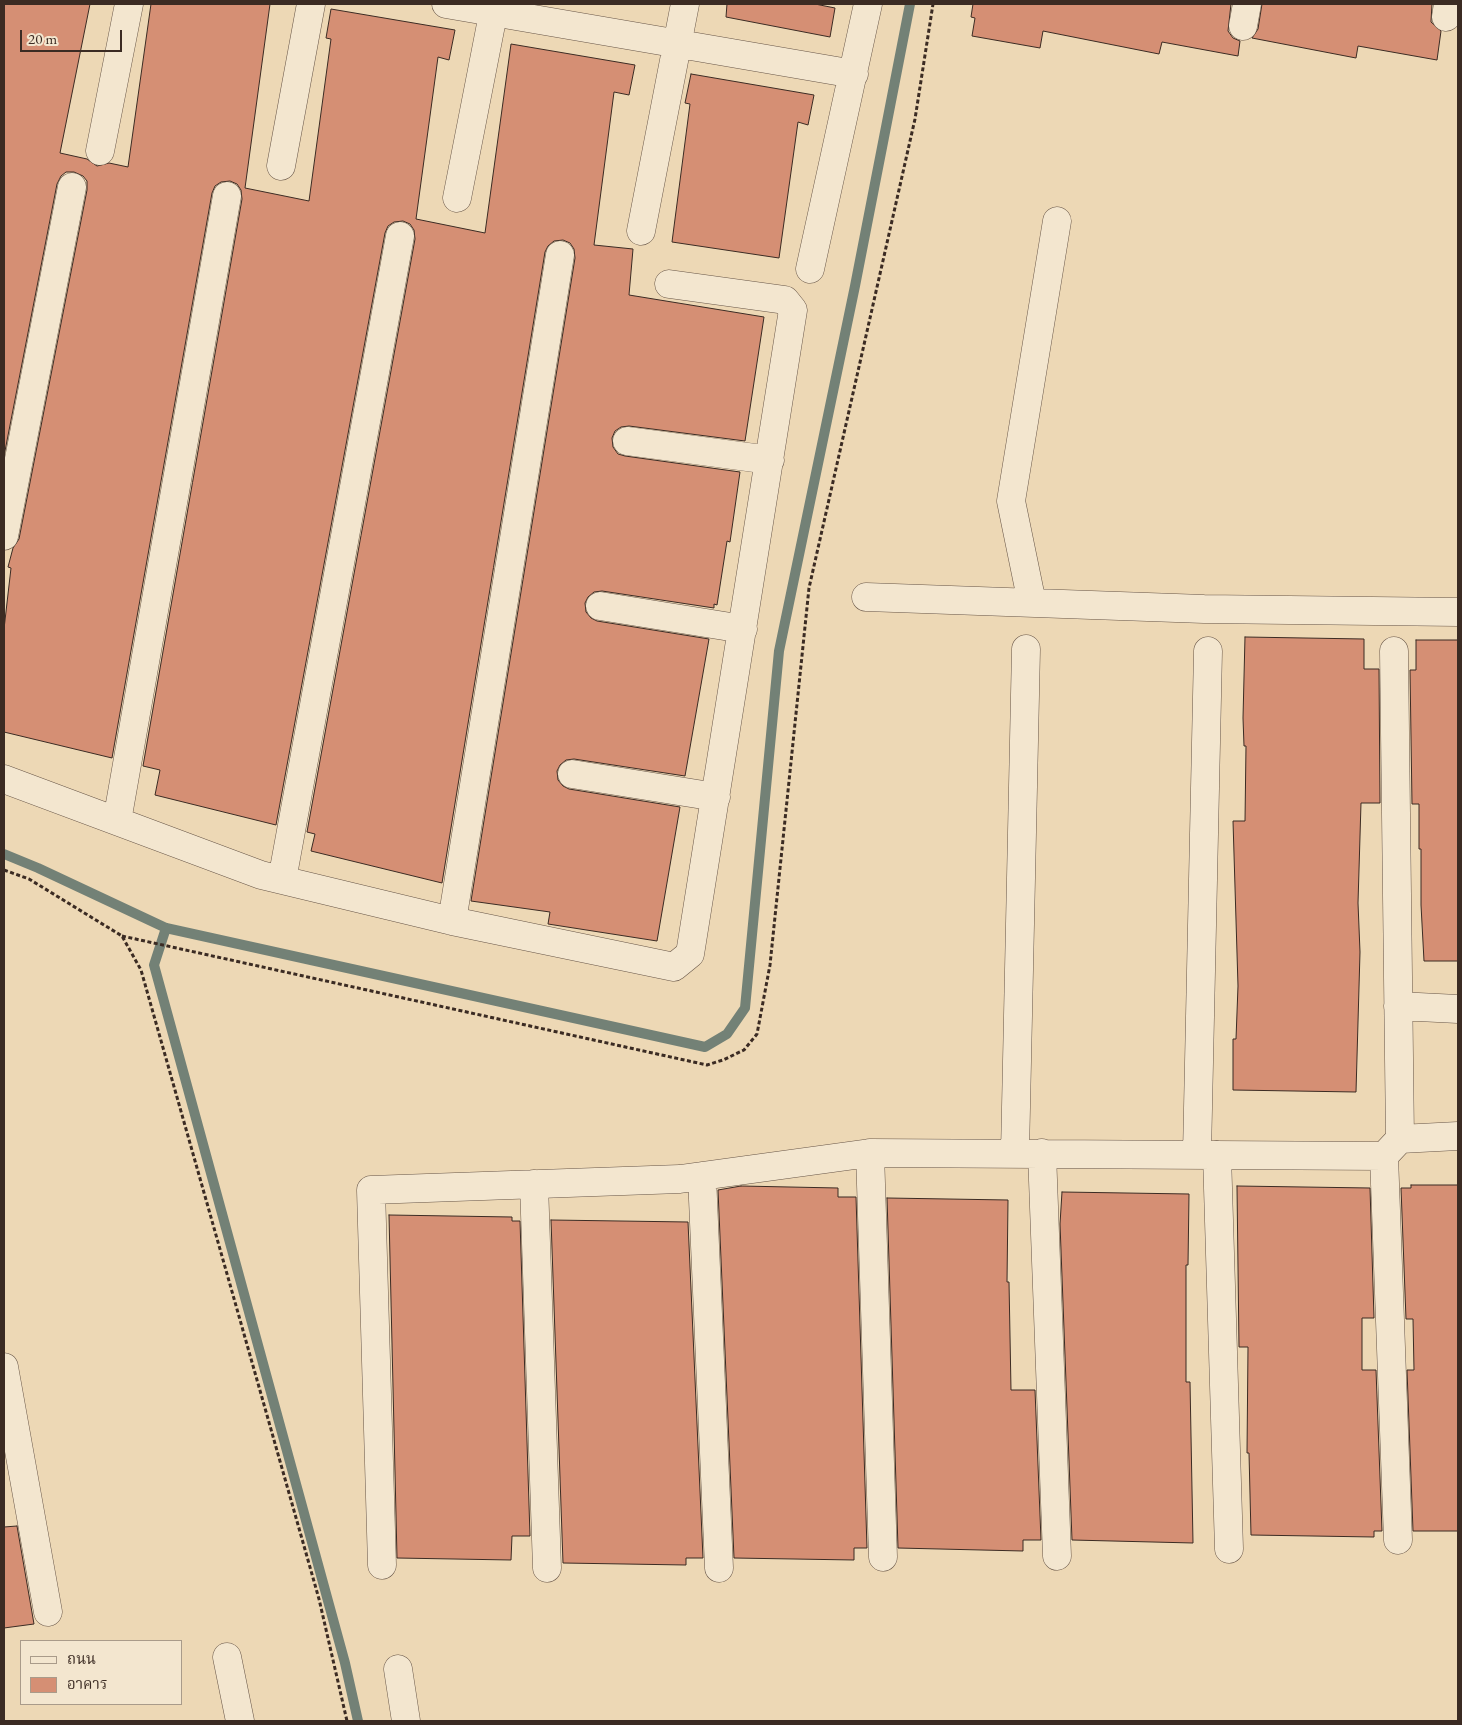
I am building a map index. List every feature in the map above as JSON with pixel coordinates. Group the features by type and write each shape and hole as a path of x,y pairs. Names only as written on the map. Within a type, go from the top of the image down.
{"street":[{"path":"100,151 129,4"},
{"path":"281,166 311,4"},
{"path":"446,4 494,8 677,44 854,74"},
{"path":"641,231 685,4"},
{"path":"810,269 868,4"},
{"path":"457,198 494,8"},
{"path":"4,536 72,187"},
{"path":"117,821 226,196"},
{"path":"1032,603 1011,501 1057,221"},
{"path":"282,880 400,236"},
{"path":"452,921 560,255"},
{"path":"4,779 252,872 452,921 674,968 690,954 793,310 785,300 669,284"},
{"path":"627,441 770,460"},
{"path":"866,597 1204,609 1458,612"},
{"path":"600,606 743,629"},
{"path":"1016,1152 1026,649"},
{"path":"1208,651 1207,1155 1229,1549"},
{"path":"1394,651 1398,1006 1392,1148 1398,1540"},
{"path":"572,774 716,797"},
{"path":"1398,1006 1458,1009"},
{"path":"382,1565 371,1190 680,1179 870,1153 1016,1152 1207,1155 1392,1148 1458,1136"},
{"path":"870,1153 883,1557"},
{"path":"1042,1153 1057,1556"},
{"path":"702,1176 719,1568"},
{"path":"534,1184 547,1568"},
{"path":"4,1368 48,1612"},
{"path":"226,1657 240,1721"},
{"path":"398,1668 406,1721"}],"path":[{"path":"4,870 29,879 122,936 707,1065 744,1050 757,1034 770,965 809,588 914,118 933,4"},
{"path":"122,936 141,970 319,1599 347,1721"}],"building":[{"path":"4,4 90,4 60,153 87,159 97,166 109,163 128,167 151,4 270,4 245,188 309,201 331,39 326,38 331,9 455,30 449,60 438,57 416,219 485,233 511,44 635,65 629,95 614,92 594,245 633,249 629,295 764,317 745,441 629,426 621,427 615,431 612,438 613,447 618,454 625,456 740,472 730,542 727,541 717,605 714,604 714,608 602,591 594,592 585,603 586,612 597,621 709,639 685,776 574,759 566,760 557,771 558,780 569,789 680,807 657,941 548,924 550,912 471,901 575,258 574,249 570,243 563,240 554,241 545,252 442,883 311,851 315,834 307,832 415,239 414,230 410,224 403,221 394,222 388,226 385,233 276,825 155,795 160,770 143,766 242,199 241,190 237,184 230,181 221,182 215,186 212,193 112,758 4,732 4,629 11,568 8,567 13,548 19,539 87,190 87,181 83,176 74,172 66,172 61,176 57,184 4,456"},
{"path":"727,4 815,4 835,8 830,37 726,17"},
{"path":"973,4 1231,4 1228,31 1233,38 1240,41 1238,56 1162,42 1159,54 1043,31 1040,48 972,36 975,18 971,17"},
{"path":"1262,4 1432,4 1431,22 1441,31 1437,60 1358,46 1356,58 1252,38 1258,29"},
{"path":"691,74 814,95 808,125 798,122 779,258 672,242 690,104 685,103"},
{"path":"1245,637 1364,639 1364,669 1379,669 1380,803 1361,803 1358,903 1360,952 1356,1092 1233,1090 1233,1039 1236,1039 1238,986 1233,821 1245,821 1246,746 1244,746 1243,718"},
{"path":"1416,640 1458,640 1458,961 1424,961 1419,804 1412,804 1410,670 1416,670"},
{"path":"1411,1185 1458,1185 1458,1531 1413,1531 1407,1370 1414,1370 1413,1319 1406,1319 1401,1188 1411,1188"},
{"path":"741,1186 838,1188 838,1197 856,1197 867,1548 854,1548 854,1560 734,1558 718,1190"},
{"path":"1237,1186 1370,1188 1374,1318 1362,1318 1362,1370 1376,1370 1382,1531 1374,1531 1374,1537 1251,1535 1249,1453 1247,1453 1248,1347 1239,1347"},
{"path":"1062,1192 1189,1194 1188,1265 1186,1265 1186,1382 1190,1382 1193,1543 1072,1540 1060,1224"},
{"path":"887,1198 1008,1200 1007,1282 1009,1282 1011,1390 1035,1390 1041,1540 1023,1540 1023,1551 898,1548"},
{"path":"389,1215 512,1217 512,1221 520,1221 530,1536 512,1536 511,1560 397,1558"},
{"path":"551,1220 688,1222 703,1558 686,1558 686,1565 563,1563"},
{"path":"17,1526 34,1624 4,1628 4,1527"}],"waterway":[{"path":"4,854 166,928 705,1047 727,1034 745,1008 779,651 855,286 910,4"},
{"path":"166,928 154,965 345,1663 358,1721"}]}
